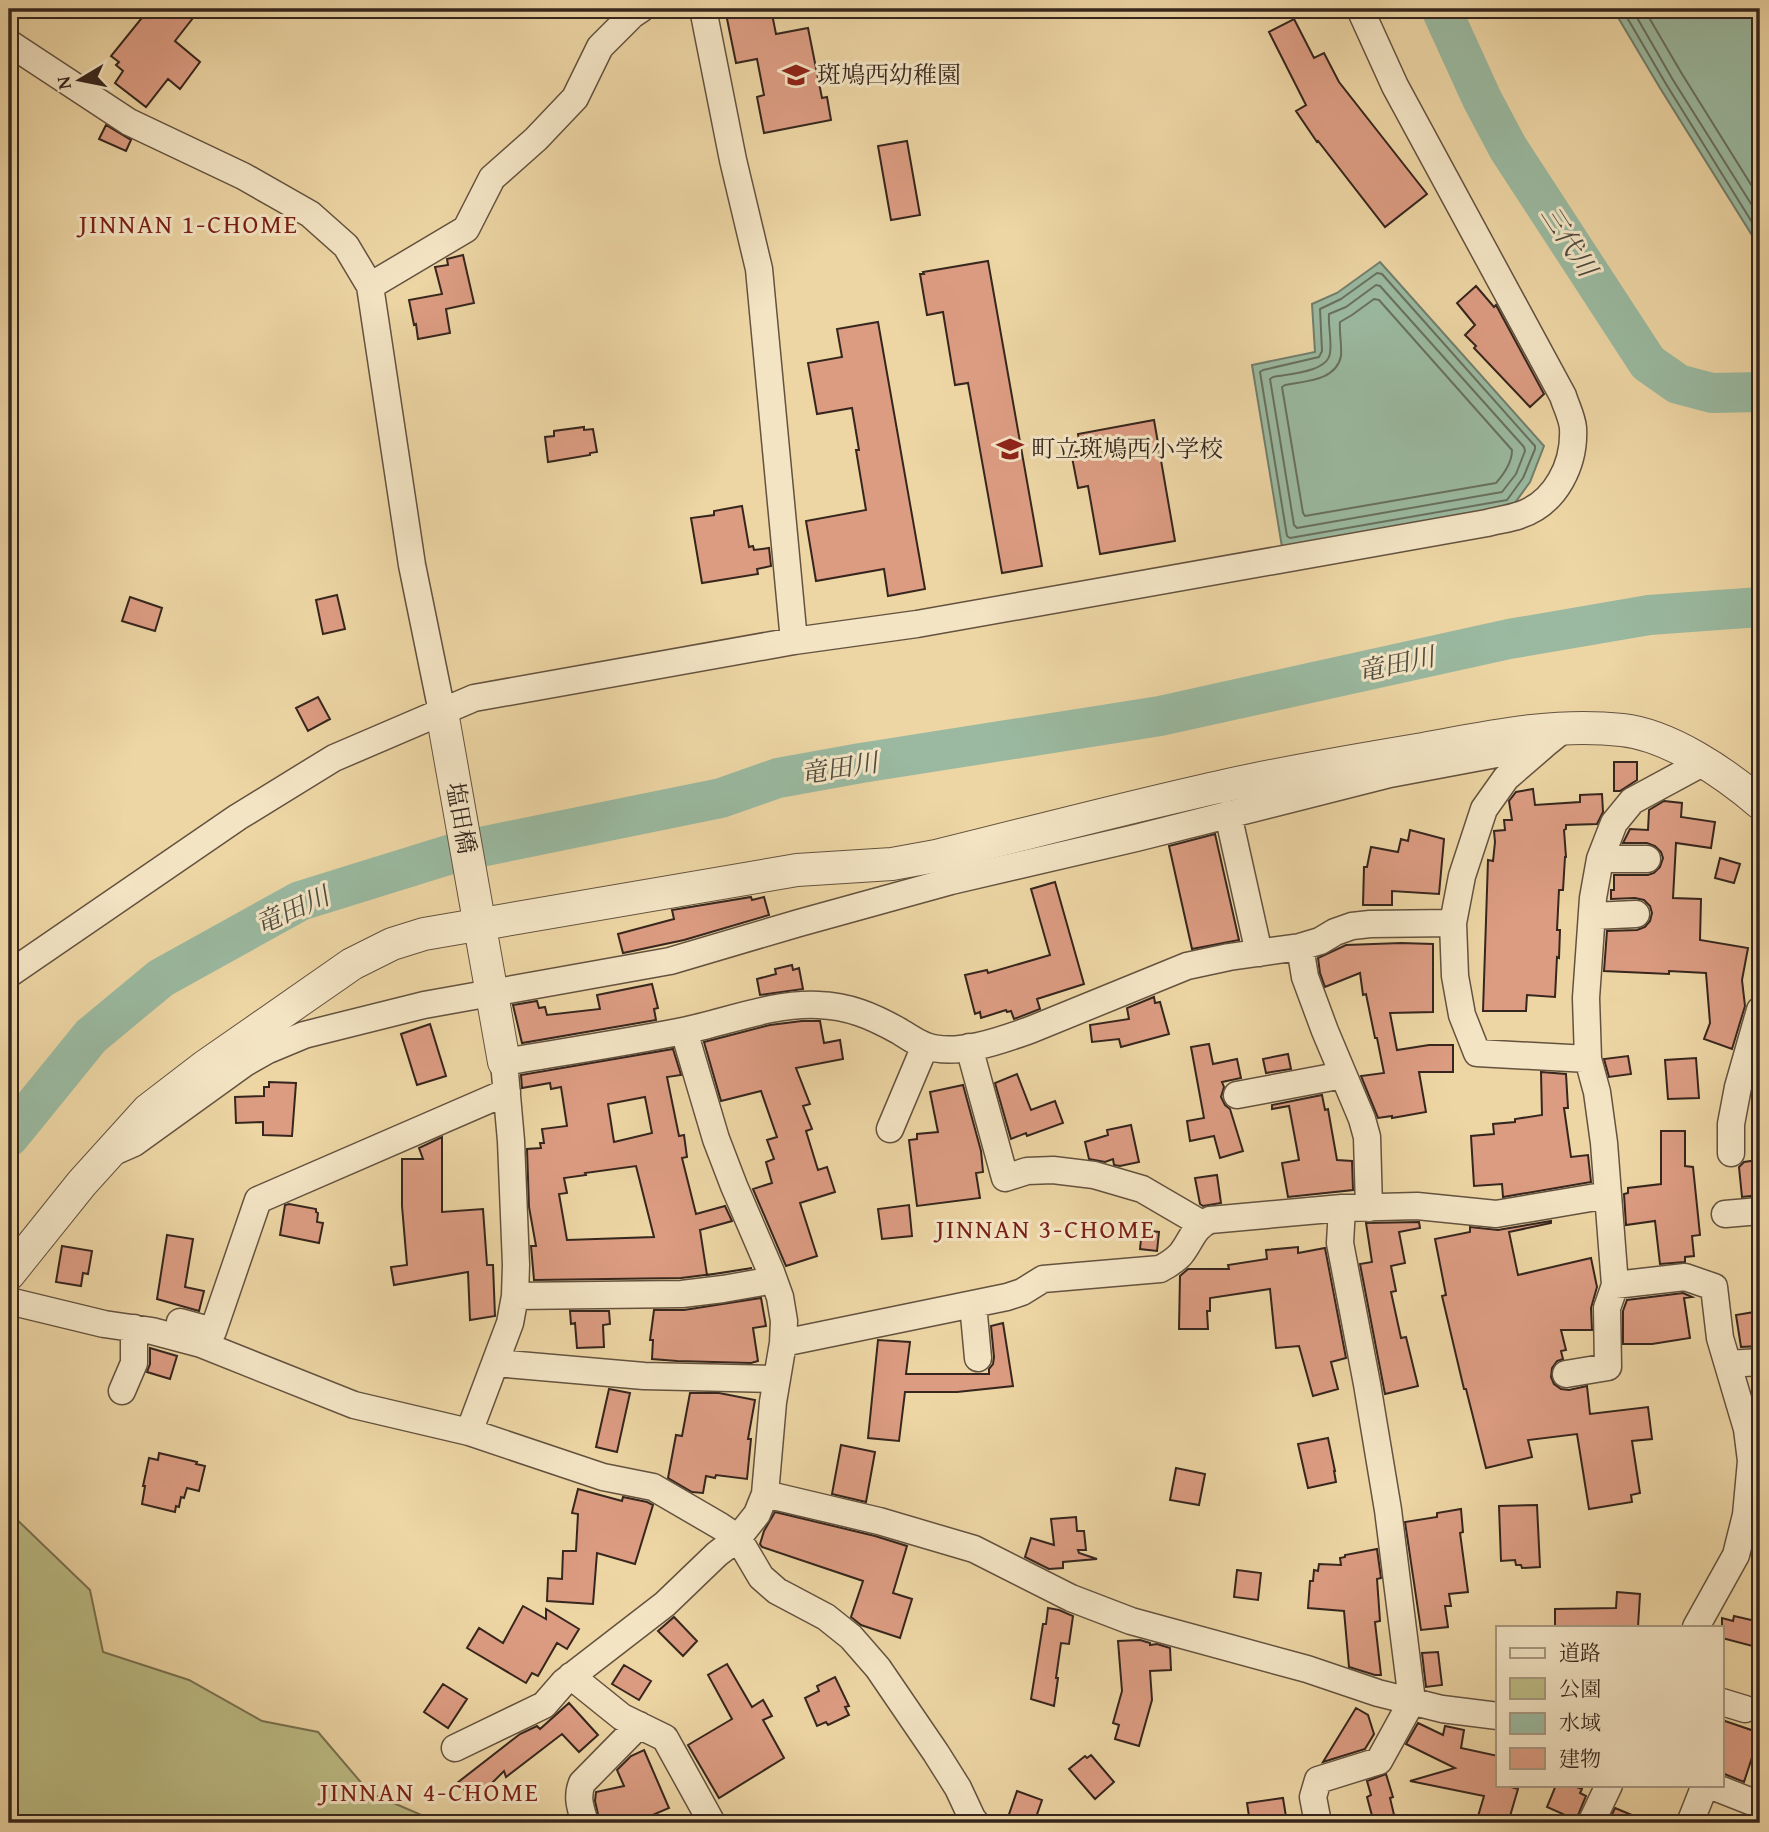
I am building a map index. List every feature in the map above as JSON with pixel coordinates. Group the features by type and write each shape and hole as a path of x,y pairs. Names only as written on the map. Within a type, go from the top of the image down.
{"street":[{"path":"370,286 466,229 492,178 536,139 575,98 600,47 632,15 642,9"},
{"path":"703,9 733,160 759,269 794,641"},
{"path":"9,974 238,817 334,758 474,698 794,641 917,624 1487,523 1521,515 1542,503 1561,481 1571,459 1573,426 1563,396 1395,86 1360,9"},
{"path":"9,43 129,122 243,176 310,214 346,246 370,286 412,565 442,712"},
{"name":"塩田橋","path":"442,712 505,1077"},
{"path":"108,1154 134,1143 246,1063 268,1050 304,1035 424,1005 670,961 951,881 1390,774 1555,737 1624,730 1657,738 1703,762 1740,786 1760,803"},
{"path":"9,1274 82,1183 148,1110 204,1067 352,964 392,944 424,934 797,870 892,864 936,856 1245,781 1326,765 1517,733 1555,737"},
{"path":"1555,737 1506,778 1484,809 1462,876 1453,923 1455,976 1462,1015 1477,1053 1588,1059"},
{"path":"1566,1374 1608,1367 1607,1308 1615,1285 1604,1143 1597,1093 1588,1059 1586,998 1593,898 1600,859 1614,823 1632,801 1703,762"},
{"path":"1228,814 1259,953"},
{"path":"1600,859 1647,859"},
{"path":"1592,916 1636,914"},
{"path":"104,1324 144,1313 213,1331 258,1200 505,1077 780,1007 818,1005 849,1009 872,1016 925,1046 942,1050 969,1047 1030,1030 1187,965 1300,947 1352,926 1453,923"},
{"path":"1300,947 1305,977 1367,1136 1369,1208"},
{"path":"1731,1153 1731,1124 1738,1087 1760,1010"},
{"path":"455,1748 544,1705 564,1682 665,1604 738,1538 757,1514 765,1494 773,1402 783,1343 784,1321 780,1297 716,1139 684,1031"},
{"path":"890,1129 925,1046"},
{"path":"969,1047 1005,1178 1027,1171 1053,1170 1094,1175 1142,1189 1202,1224"},
{"path":"1237,1095 1343,1075"},
{"path":"469,1432 510,1323 515,1296 511,1141 505,1077"},
{"path":"783,1343 1015,1294 1043,1279 1160,1269 1182,1253 1193,1233 1210,1220 1342,1208 1417,1206 1496,1214 1608,1195"},
{"path":"1318,1823 1313,1797 1318,1780 1379,1761 1412,1701 1388,1510 1340,1243 1342,1208"},
{"path":"1725,1214 1760,1211"},
{"path":"1615,1285 1685,1277 1714,1287 1720,1338 1747,1429 1751,1461 1742,1533 1735,1555 1697,1626"},
{"path":"515,1296 681,1294 774,1280"},
{"path":"9,1301 201,1344 354,1405 469,1432 603,1477 653,1487 738,1538 761,1577 777,1591 826,1617 851,1637 878,1668 936,1753 958,1788 974,1822"},
{"path":"973,1304 978,1358"},
{"path":"122,1391 134,1363 134,1328"},
{"path":"1728,1364 1760,1362"},
{"path":"495,1363 644,1376 777,1378"},
{"path":"765,1494 879,1521 974,1549 1071,1598 1131,1621 1307,1669 1378,1693 1442,1709 1496,1716"},
{"path":"571,1676 622,1717 665,1738 712,1823"},
{"path":"585,1823 578,1802 582,1783 639,1725"},
{"path":"1591,1823 1609,1786"},
{"path":"1690,1823 1707,1786"},
{"path":"1710,1786 1760,1805"}],"green space":[{"path":"9,1512 90,1590 103,1652 189,1680 262,1721 318,1732 370,1793 440,1823 9,1823"}],"water":[{"path":"1613,9 1760,9 1760,248 1660,88"},
{"path":"1380,262 1544,446 1530,482 1512,507 1282,547 1252,365 1315,352 1312,304 1337,293"}],"building":[{"path":"149,9 200,9 175,41 200,62 180,89 168,79 146,107 115,83 123,71 116,65 119,62 111,56"},
{"path":"725,9 771,9 776,34 808,28 822,98 827,97 831,120 764,133 757,97 764,95 757,59 736,63"},
{"path":"1294,19 1314,58 1324,53 1339,82 1427,194 1385,227 1317,142 1296,111 1306,105 1269,32"},
{"path":"106,125 131,140 126,151 99,139"},
{"path":"907,141 920,215 891,220 878,146"},
{"path":"463,255 474,303 446,309 450,333 418,339 409,300 442,294 435,267 448,265 447,259"},
{"path":"988,261 1042,566 1002,573 968,383 955,385 943,312 927,315 920,274"},
{"path":"1476,286 1494,307 1496,305 1544,394 1530,407 1465,335 1475,325 1457,303"},
{"path":"878,322 925,589 888,596 884,569 816,581 806,521 866,510 852,408 817,414 808,363 842,357 837,329"},
{"path":"1154,420 1175,541 1100,554 1088,486 1078,488 1071,452 1081,451 1078,434"},
{"path":"584,427 584,430 593,429 597,452 548,462 545,437 554,436 554,431"},
{"path":"742,506 749,547 753,546 754,550 769,548 771,566 757,569 758,574 702,583 691,518 714,515 714,511"},
{"path":"337,595 345,629 323,634 316,600"},
{"path":"130,597 162,608 155,631 122,621"},
{"path":"318,697 330,719 308,731 296,708"},
{"path":"1614,762 1637,762 1637,780 1620,791 1614,791"},
{"path":"1533,789 1535,805 1580,802 1580,795 1602,794 1603,812 1597,824 1566,825 1564,830 1566,857 1563,890 1559,890 1559,958 1557,957 1555,997 1527,995 1526,1011 1483,1011 1488,860 1493,861 1494,831 1505,830 1504,820 1512,820 1509,801 1516,792"},
{"path":"1664,801 1682,803 1681,817 1715,822 1711,848 1676,843 1673,898 1701,899 1700,940 1748,948 1742,980 1745,1006 1732,1049 1704,1039 1710,1023 1706,973 1604,971 1607,931 1637,930 1650,921 1650,906 1644,900 1611,899 1611,890 1614,890 1614,875 1648,875 1660,867 1663,858 1655,846 1647,843 1623,843 1630,829 1648,830 1649,810"},
{"path":"1410,830 1444,839 1439,894 1392,891 1392,905 1363,905 1364,867 1367,867 1371,847 1398,852 1401,839 1408,841"},
{"path":"1215,834 1239,940 1192,949 1169,846"},
{"path":"1720,858 1740,864 1734,883 1715,878"},
{"path":"1055,882 1084,984 1037,999 1040,1009 1014,1019 1011,1011 1006,1010 981,1018 980,1012 975,1014 965,975 987,970 988,973 1050,955 1031,889"},
{"path":"751,897 752,900 764,897 769,915 684,940 623,953 618,934 674,919 672,910"},
{"path":"1433,944 1433,1012 1390,1013 1397,1050 1429,1045 1453,1045 1453,1072 1419,1072 1426,1112 1378,1118 1361,1076 1384,1073 1366,994 1363,995 1360,973 1325,987 1318,958 1346,945"},
{"path":"792,965 793,970 799,968 803,989 760,995 757,979 776,974 775,969"},
{"path":"652,984 658,1008 654,1009 656,1020 522,1043 513,1005 537,1001 539,1008 545,1007 547,1015 600,1009 597,995"},
{"path":"1154,997 1155,1003 1160,1002 1169,1034 1121,1047 1119,1039 1092,1042 1090,1025 1129,1019 1127,1008"},
{"path":"820,1021 824,1043 840,1040 843,1059 796,1068 810,1104 803,1106 812,1129 806,1131 818,1170 827,1167 835,1192 800,1203 817,1256 786,1266 753,1189 772,1183 766,1162 774,1159 767,1140 777,1137 761,1091 721,1101 704,1042 770,1025"},
{"path":"430,1024 446,1076 417,1085 401,1034"},
{"path":"1209,1044 1213,1064 1237,1059 1241,1078 1222,1082 1224,1087 1221,1097 1230,1109 1243,1151 1220,1158 1214,1136 1190,1141 1187,1121 1204,1118 1191,1047"},
{"path":"673,1049 681,1075 667,1077 679,1136 684,1135 687,1157 682,1158 696,1214 725,1206 732,1221 700,1230 707,1275 681,1278 534,1280 531,1246 536,1246 529,1207 527,1149 541,1148 540,1143 544,1143 542,1129 567,1126 561,1087 551,1089 550,1083 522,1088 521,1075","holes":["645,1097 652,1133 614,1142 608,1104","636,1166 654,1237 567,1240 559,1194 567,1193 564,1178"]},
{"path":"1288,1054 1291,1069 1266,1073 1263,1059"},
{"path":"1628,1056 1631,1074 1609,1077 1604,1059"},
{"path":"1696,1058 1699,1098 1668,1099 1665,1060"},
{"path":"1541,1072 1566,1074 1568,1108 1564,1108 1571,1157 1588,1155 1591,1182 1503,1197 1502,1184 1474,1186 1471,1136 1494,1134 1493,1124 1542,1115"},
{"path":"1017,1074 1031,1110 1055,1101 1063,1123 1011,1139 995,1083"},
{"path":"269,1082 296,1083 292,1136 263,1135 263,1122 236,1123 235,1097 264,1096 264,1087 269,1087"},
{"path":"963,1085 981,1151 983,1172 976,1173 980,1198 917,1206 909,1140 917,1139 917,1134 938,1132 930,1092"},
{"path":"1322,1095 1325,1110 1328,1109 1337,1160 1352,1161 1353,1190 1288,1197 1282,1163 1299,1160 1289,1106 1272,1109 1272,1105"},
{"path":"1131,1125 1139,1162 1120,1166 1114,1165 1113,1159 1105,1162 1089,1159 1085,1142 1108,1135 1107,1130"},
{"path":"1661,1131 1685,1131 1685,1166 1693,1167 1700,1235 1692,1236 1694,1256 1685,1257 1685,1262 1660,1264 1655,1221 1626,1225 1624,1194 1628,1193 1628,1188 1661,1184"},
{"path":"442,1137 442,1212 483,1209 487,1265 493,1265 495,1316 470,1320 468,1272 394,1285 391,1267 407,1265 402,1206 402,1159 423,1159 419,1148"},
{"path":"1758,1160 1760,1195 1742,1197 1739,1167 1744,1162"},
{"path":"1217,1175 1221,1203 1203,1206 1200,1204 1195,1178"},
{"path":"285,1205 316,1209 317,1222 323,1223 319,1243 280,1235"},
{"path":"909,1205 912,1236 882,1239 878,1209"},
{"path":"1551,1221 1509,1232 1518,1275 1591,1258 1597,1287 1591,1308 1592,1330 1561,1330 1566,1350 1561,1351 1563,1359 1557,1361 1552,1368 1551,1377 1554,1384 1561,1389 1587,1386 1590,1414 1648,1407 1652,1439 1632,1441 1640,1493 1631,1495 1632,1502 1589,1509 1577,1434 1528,1440 1532,1457 1486,1468 1442,1296 1446,1295 1435,1239 1470,1232 1470,1227 1498,1230"},
{"path":"1419,1222 1420,1228 1399,1232 1405,1263 1391,1266 1396,1291 1391,1292 1401,1338 1406,1337 1418,1386 1385,1394 1360,1264 1372,1262 1366,1223"},
{"path":"1142,1230 1159,1232 1157,1251 1140,1249"},
{"path":"167,1235 193,1239 185,1287 204,1291 199,1311 157,1299"},
{"path":"62,1246 92,1251 88,1274 83,1273 81,1286 56,1282"},
{"path":"1298,1247 1298,1253 1325,1248 1346,1358 1331,1362 1338,1389 1313,1396 1299,1346 1276,1348 1270,1289 1210,1298 1210,1311 1207,1311 1208,1329 1179,1329 1180,1276 1188,1269 1229,1269 1228,1265 1267,1259 1266,1250"},
{"path":"1683,1293 1692,1297 1684,1298 1690,1338 1652,1344 1623,1344 1623,1311 1627,1300"},
{"path":"761,1298 766,1326 753,1328 758,1361 751,1363 652,1359 653,1340 650,1340 654,1310 684,1310"},
{"path":"570,1311 609,1311 610,1324 603,1325 604,1347 577,1348 575,1323 571,1324"},
{"path":"1760,1311 1760,1346 1741,1347 1736,1315"},
{"path":"1003,1323 1013,1386 957,1392 905,1392 899,1441 868,1438 878,1340 910,1342 906,1374 989,1374 994,1357 991,1326"},
{"path":"150,1348 177,1356 170,1379 147,1372"},
{"path":"609,1389 630,1393 617,1452 596,1447"},
{"path":"690,1393 719,1393 755,1400 748,1439 751,1439 747,1479 706,1476 703,1493 692,1492 668,1478 676,1435 682,1436"},
{"path":"1328,1438 1336,1482 1308,1488 1298,1444"},
{"path":"841,1445 875,1452 866,1502 832,1494"},
{"path":"159,1453 205,1466 199,1491 187,1488 175,1512 142,1504 149,1458 158,1460"},
{"path":"1176,1468 1205,1474 1199,1505 1170,1500"},
{"path":"578,1489 622,1501 623,1497 653,1505 635,1564 597,1553 593,1604 547,1601 548,1578 562,1579 563,1551 576,1551 578,1514 572,1513"},
{"path":"1537,1505 1540,1567 1522,1568 1521,1565 1516,1565 1515,1560 1501,1561 1499,1506"},
{"path":"1461,1509 1463,1532 1460,1533 1468,1592 1449,1594 1451,1606 1445,1606 1448,1627 1421,1630 1405,1522 1437,1517 1437,1513"},
{"path":"775,1512 907,1546 893,1593 912,1599 900,1638 861,1625 851,1617 863,1581 762,1547 760,1544 764,1531"},
{"path":"1076,1517 1077,1531 1084,1531 1086,1550 1078,1550 1079,1553 1097,1559 1063,1562 1063,1568 1049,1569 1025,1557 1031,1538 1054,1545 1051,1519"},
{"path":"1377,1549 1381,1578 1377,1579 1380,1621 1375,1622 1381,1675 1349,1667 1344,1611 1308,1608 1310,1581 1313,1581 1314,1570 1318,1571 1319,1564 1341,1565 1340,1558 1345,1555"},
{"path":"1237,1570 1261,1573 1258,1600 1234,1597"},
{"path":"1617,1592 1640,1594 1638,1626 1555,1626 1555,1609 1616,1608"},
{"path":"523,1606 546,1619 546,1609 579,1629 567,1649 557,1643 538,1676 532,1673 526,1683 467,1648 479,1628 503,1643"},
{"path":"1048,1608 1073,1616 1069,1644 1061,1643 1054,1706 1031,1699"},
{"path":"1734,1616 1760,1622 1760,1648 1724,1639 1722,1618 1733,1621"},
{"path":"674,1617 697,1641 683,1656 658,1631"},
{"path":"1140,1640 1150,1645 1170,1648 1171,1670 1150,1671 1152,1700 1139,1746 1115,1739 1119,1725 1113,1723 1122,1691 1118,1641"},
{"path":"1438,1652 1442,1685 1426,1687 1422,1653"},
{"path":"727,1664 752,1707 763,1700 772,1716 763,1720 784,1758 719,1798 688,1745 732,1719 708,1675"},
{"path":"624,1665 651,1681 639,1700 612,1684"},
{"path":"835,1677 849,1706 845,1707 849,1715 828,1725 826,1722 817,1726 805,1698 819,1691 817,1686"},
{"path":"443,1684 467,1699 448,1728 424,1712"},
{"path":"569,1703 598,1735 579,1752 562,1734 506,1777 504,1771 475,1800 457,1783 520,1734 537,1726 540,1729"},
{"path":"1356,1708 1368,1715 1374,1734 1365,1749 1323,1762"},
{"path":"1724,1721 1760,1733 1744,1782 1724,1774"},
{"path":"1418,1723 1443,1735 1445,1726 1464,1730 1461,1748 1496,1756 1496,1786 1518,1789 1508,1823 1476,1823 1484,1796 1410,1781 1455,1768 1406,1744"},
{"path":"644,1750 669,1808 634,1823 600,1823 595,1801 596,1792 624,1786 617,1770 631,1756"},
{"path":"1091,1755 1114,1782 1095,1799 1069,1769 1085,1756 1087,1758"},
{"path":"1386,1774 1393,1797 1390,1798 1396,1823 1374,1823 1367,1797 1371,1795 1367,1781"},
{"path":"1556,1786 1574,1786 1582,1789 1580,1793 1586,1796 1576,1820 1547,1807"},
{"path":"1017,1791 1042,1800 1034,1823 1006,1823"},
{"path":"1283,1798 1287,1823 1250,1823 1247,1803"},
{"path":"1615,1808 1651,1823 1608,1823"}],"waterway":[{"name":"三代川","path":"1441,9 1482,99 1508,148 1648,363 1678,384 1712,393 1760,392"},
{"name":"竜田川","path":"9,1137 91,1036 161,978 300,901 461,851 721,798 778,778 1160,716 1509,639 1649,615 1760,607"}],"place":[{"name":"斑鳩西幼稚園","path":"796,75"},
{"name":"町立斑鳩西小学校","path":"1010,449"}],"district":[{"name":"JINNAN 1-CHOME","path":"189,224"},
{"name":"JINNAN 3-CHOME","path":"1046,1229"},
{"name":"JINNAN 4-CHOME","path":"430,1792"}]}
